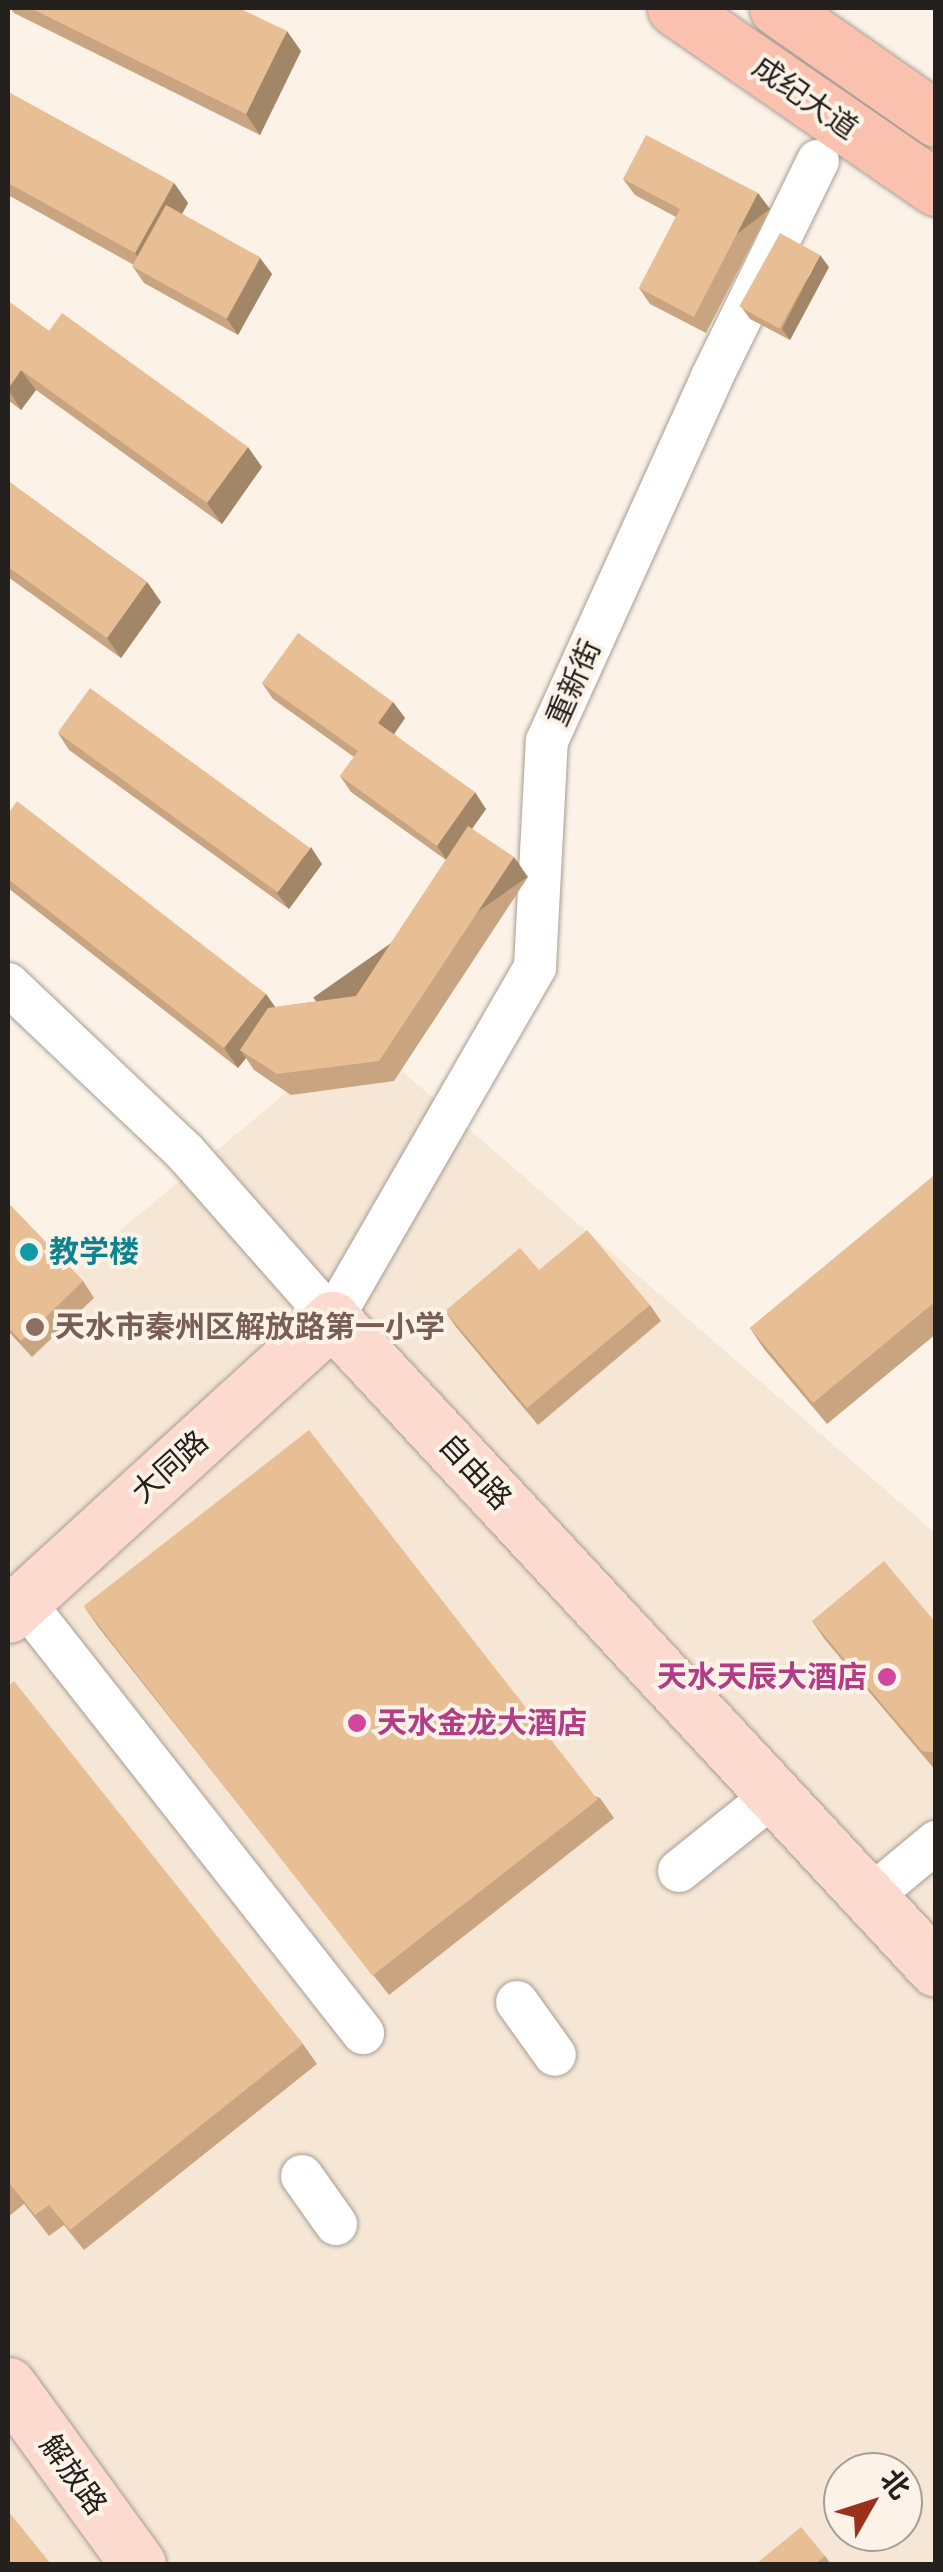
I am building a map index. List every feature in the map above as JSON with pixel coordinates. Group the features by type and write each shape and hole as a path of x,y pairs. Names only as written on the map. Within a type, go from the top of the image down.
{"highway":[{"name":"成纪大道","path":"675,8 936,188"},
{"name":"成纪大道","path":"777,8 936,120"}],"main road":[{"name":"大同路","path":"15,1608 332,1319"},
{"name":"自由路","path":"332,1319 936,1969"},
{"name":"解放路","path":"8,2386 138,2564"}],"street":[{"name":"重新街","path":"332,1319 534,967 547,741 710,378 818,161"},
{"name":"自由路","path":"8,984 184,1152 332,1319"},
{"path":"15,1608 363,2033"},
{"path":"679,1871 775,1794"},
{"path":"870,1896 936,1842"},
{"path":"517,2002 556,2055"},
{"path":"302,2176 336,2224"}],"shaded area":[{"path":"358,1033 935,1533 935,2564 8,2564 8,1207 70,1272"}],"building":[{"path":"30,8 239,8 287,31 246,114"},
{"path":"8,92 174,183 135,253 8,183"},
{"path":"646,135 758,193 694,317 639,288 680,209 623,179"},
{"path":"166,205 260,257 227,319 132,266"},
{"path":"780,233 820,255 780,329 739,306"},
{"path":"8,301 49,331 62,313 248,447 207,503 21,370 8,389"},
{"path":"8,481 147,582 107,638 8,567"},
{"path":"298,633 393,702 378,723 475,792 437,846 340,776 358,751 262,683"},
{"path":"90,688 310,848 278,892 58,732"},
{"path":"17,801 266,994 224,1048 8,879 8,814"},
{"path":"468,826 514,857 379,1061 277,1074 240,1050 268,1008 356,996"},
{"path":"936,1174 936,1301 813,1403 750,1328"},
{"name":"教学楼","path":"8,1203 83,1281 21,1341 8,1327"},
{"path":"587,1230 650,1305 527,1408 445,1311 520,1248 539,1270"},
{"name":"天水金龙大酒店","path":"309,1430 598,1800 372,1976 84,1606"},
{"path":"884,1561 936,1623 936,1753 922,1751 812,1621"},
{"path":"14,1681 303,2044 70,2230 49,2205 35,2215 8,2185 8,1686"},
{"path":"8,2511 51,2564 8,2564"},
{"path":"801,2527 825,2556 815,2564 756,2564"}],"place":[{"name":"教学楼","path":"29,1252"},
{"name":"天水市秦州区解放路第一小学","path":"35,1327"},
{"name":"天水天辰大酒店","path":"887,1677"},
{"name":"天水金龙大酒店","path":"357,1723"}]}
